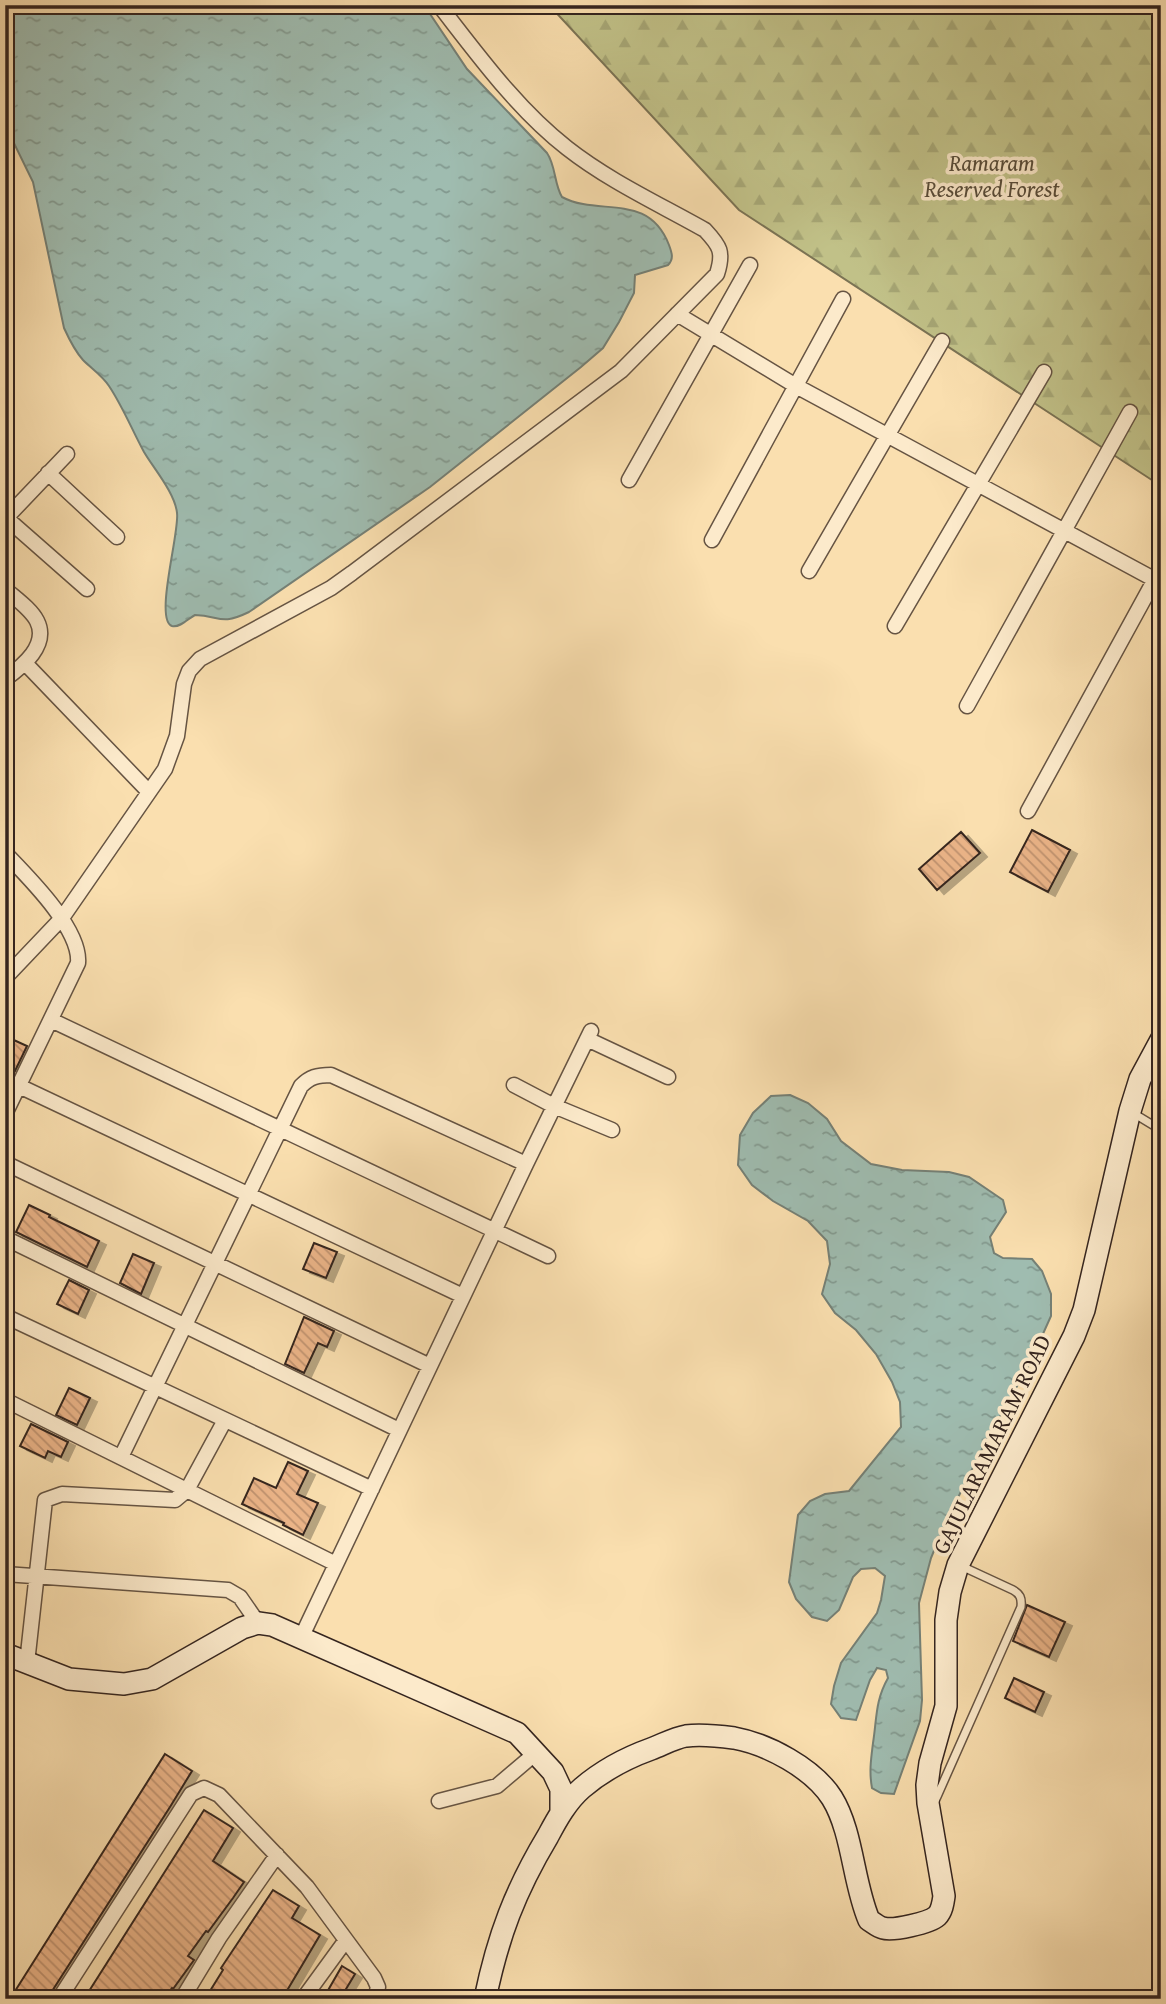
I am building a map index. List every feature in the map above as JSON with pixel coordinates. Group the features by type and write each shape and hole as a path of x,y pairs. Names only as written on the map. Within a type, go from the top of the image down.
{"main road":[{"name":"GAJULARAMARAM ROAD","path":"485,1999 493,1960 506,1920 525,1874 561,1812 579,1790 603,1771 686,1737 719,1736 750,1741 787,1758 810,1775 831,1797 842,1820 869,1920 880,1928 892,1930 936,1917 944,1896 927,1785 948,1691 946,1620 950,1592 958,1565 1068,1349 1084,1310 1130,1111 1140,1079 1161,1040"},
{"path":"5,1654 69,1679 124,1684 152,1679 225,1637 258,1623 272,1625 517,1733 553,1772 561,1789 561,1812"}],"street":[{"path":"5,978 62,918 165,769 177,736 184,684 189,671 200,659 331,588 352,573 621,371 717,274 722,259 717,243 705,230 592,166 565,147 494,76 439,5"},
{"path":"629,480 750,265"},
{"path":"712,540 843,299"},
{"path":"677,314 796,386 1065,531 1159,577 1028,811"},
{"path":"809,571 942,341"},
{"path":"895,626 1045,372"},
{"path":"967,706 1130,412"},
{"path":"66,454 6,518 87,589"},
{"path":"48,473 117,537"},
{"path":"5,589 36,619 40,633 31,657 5,679"},
{"path":"25,663 149,792"},
{"path":"5,853 62,918 79,954 78,963 5,1114"},
{"path":"51,1020 548,1256"},
{"path":"301,1638 589,1035 668,1077"},
{"path":"121,1457 301,1086 309,1079 318,1075 331,1075 526,1164"},
{"path":"514,1085 554,1106 612,1129"},
{"path":"19,1086 463,1296"},
{"path":"5,1163 430,1366"},
{"path":"5,1238 399,1430"},
{"path":"5,1316 372,1489"},
{"path":"5,1400 336,1564"},
{"path":"27,1663 45,1500 62,1494 175,1500 187,1490 225,1420"},
{"path":"5,1574 228,1590 240,1597 258,1623"},
{"path":"439,1801 497,1786 537,1752"},
{"path":"59,1999 191,1794 204,1788 219,1795 307,1887 374,1979 378,1987 375,1999"},
{"path":"182,1999 219,1938 277,1855"},
{"path":"303,1999 346,1941"}],"lane":[{"path":"1130,1111 1161,1130"},
{"path":"930,1813 1022,1600 1013,1590 958,1565"}],"green space":[{"name":"Ramaram Reserved Forest","path":"549,5 1161,5 1161,486 739,210"}],"water":[{"path":"5,5 424,5 467,69 547,153 562,197 576,203 636,211 649,218 660,228 669,245 671,260 668,265 635,275 634,293 603,348 430,487 249,612 232,619 195,615 172,626 167,620 166,592 177,523 175,505 114,394 83,360 64,328 33,182 9,133 11,115 5,105 5,38 10,28 5,24"},
{"path":"790,1095 808,1103 827,1119 841,1141 871,1164 902,1170 949,1172 969,1177 1003,1200 1006,1212 990,1237 994,1253 1003,1258 1032,1259 1042,1271 1051,1294 1051,1316 1029,1365 986,1441 931,1558 919,1603 922,1700 920,1721 894,1794 881,1793 872,1788 871,1776 877,1710 888,1678 886,1670 877,1668 856,1720 841,1718 831,1704 841,1663 877,1613 885,1576 875,1568 861,1569 853,1577 839,1610 827,1621 812,1617 796,1599 789,1582 798,1515 810,1501 825,1494 849,1491 901,1427 900,1402 876,1354 856,1330 835,1313 822,1294 830,1264 827,1241 808,1221 773,1201 752,1185 738,1165 740,1135 753,1113 771,1096"}],"building":[{"path":"1032,830 1070,850 1048,892 1010,872"},
{"path":"961,832 980,853 937,890 919,869"},
{"path":"5,1036 27,1046 15,1071 5,1066"},
{"path":"29,1205 99,1241 87,1267 16,1232"},
{"path":"314,1243 337,1252 326,1278 303,1269"},
{"path":"133,1254 154,1263 141,1294 120,1283"},
{"path":"69,1280 89,1290 78,1314 57,1304"},
{"path":"304,1317 334,1331 327,1347 318,1343 304,1373 285,1364"},
{"path":"69,1388 90,1398 77,1425 56,1415"},
{"path":"31,1424 68,1442 61,1457 48,1451 45,1458 20,1446"},
{"path":"288,1462 308,1471 297,1494 318,1503 303,1535 242,1504 254,1478 276,1488"},
{"path":"1027,1605 1065,1622 1049,1657 1013,1641"},
{"path":"1014,1678 1044,1692 1035,1712 1005,1698"},
{"path":"165,1754 192,1771 170,1807 47,1999 10,1999"},
{"path":"204,1810 233,1828 213,1861 244,1882 188,1956 194,1960 164,1999 84,1999"},
{"path":"273,1890 299,1906 292,1918 320,1935 282,1999 205,1999 223,1970 221,1968"},
{"path":"342,1966 355,1974 340,1999 323,1999"}]}
